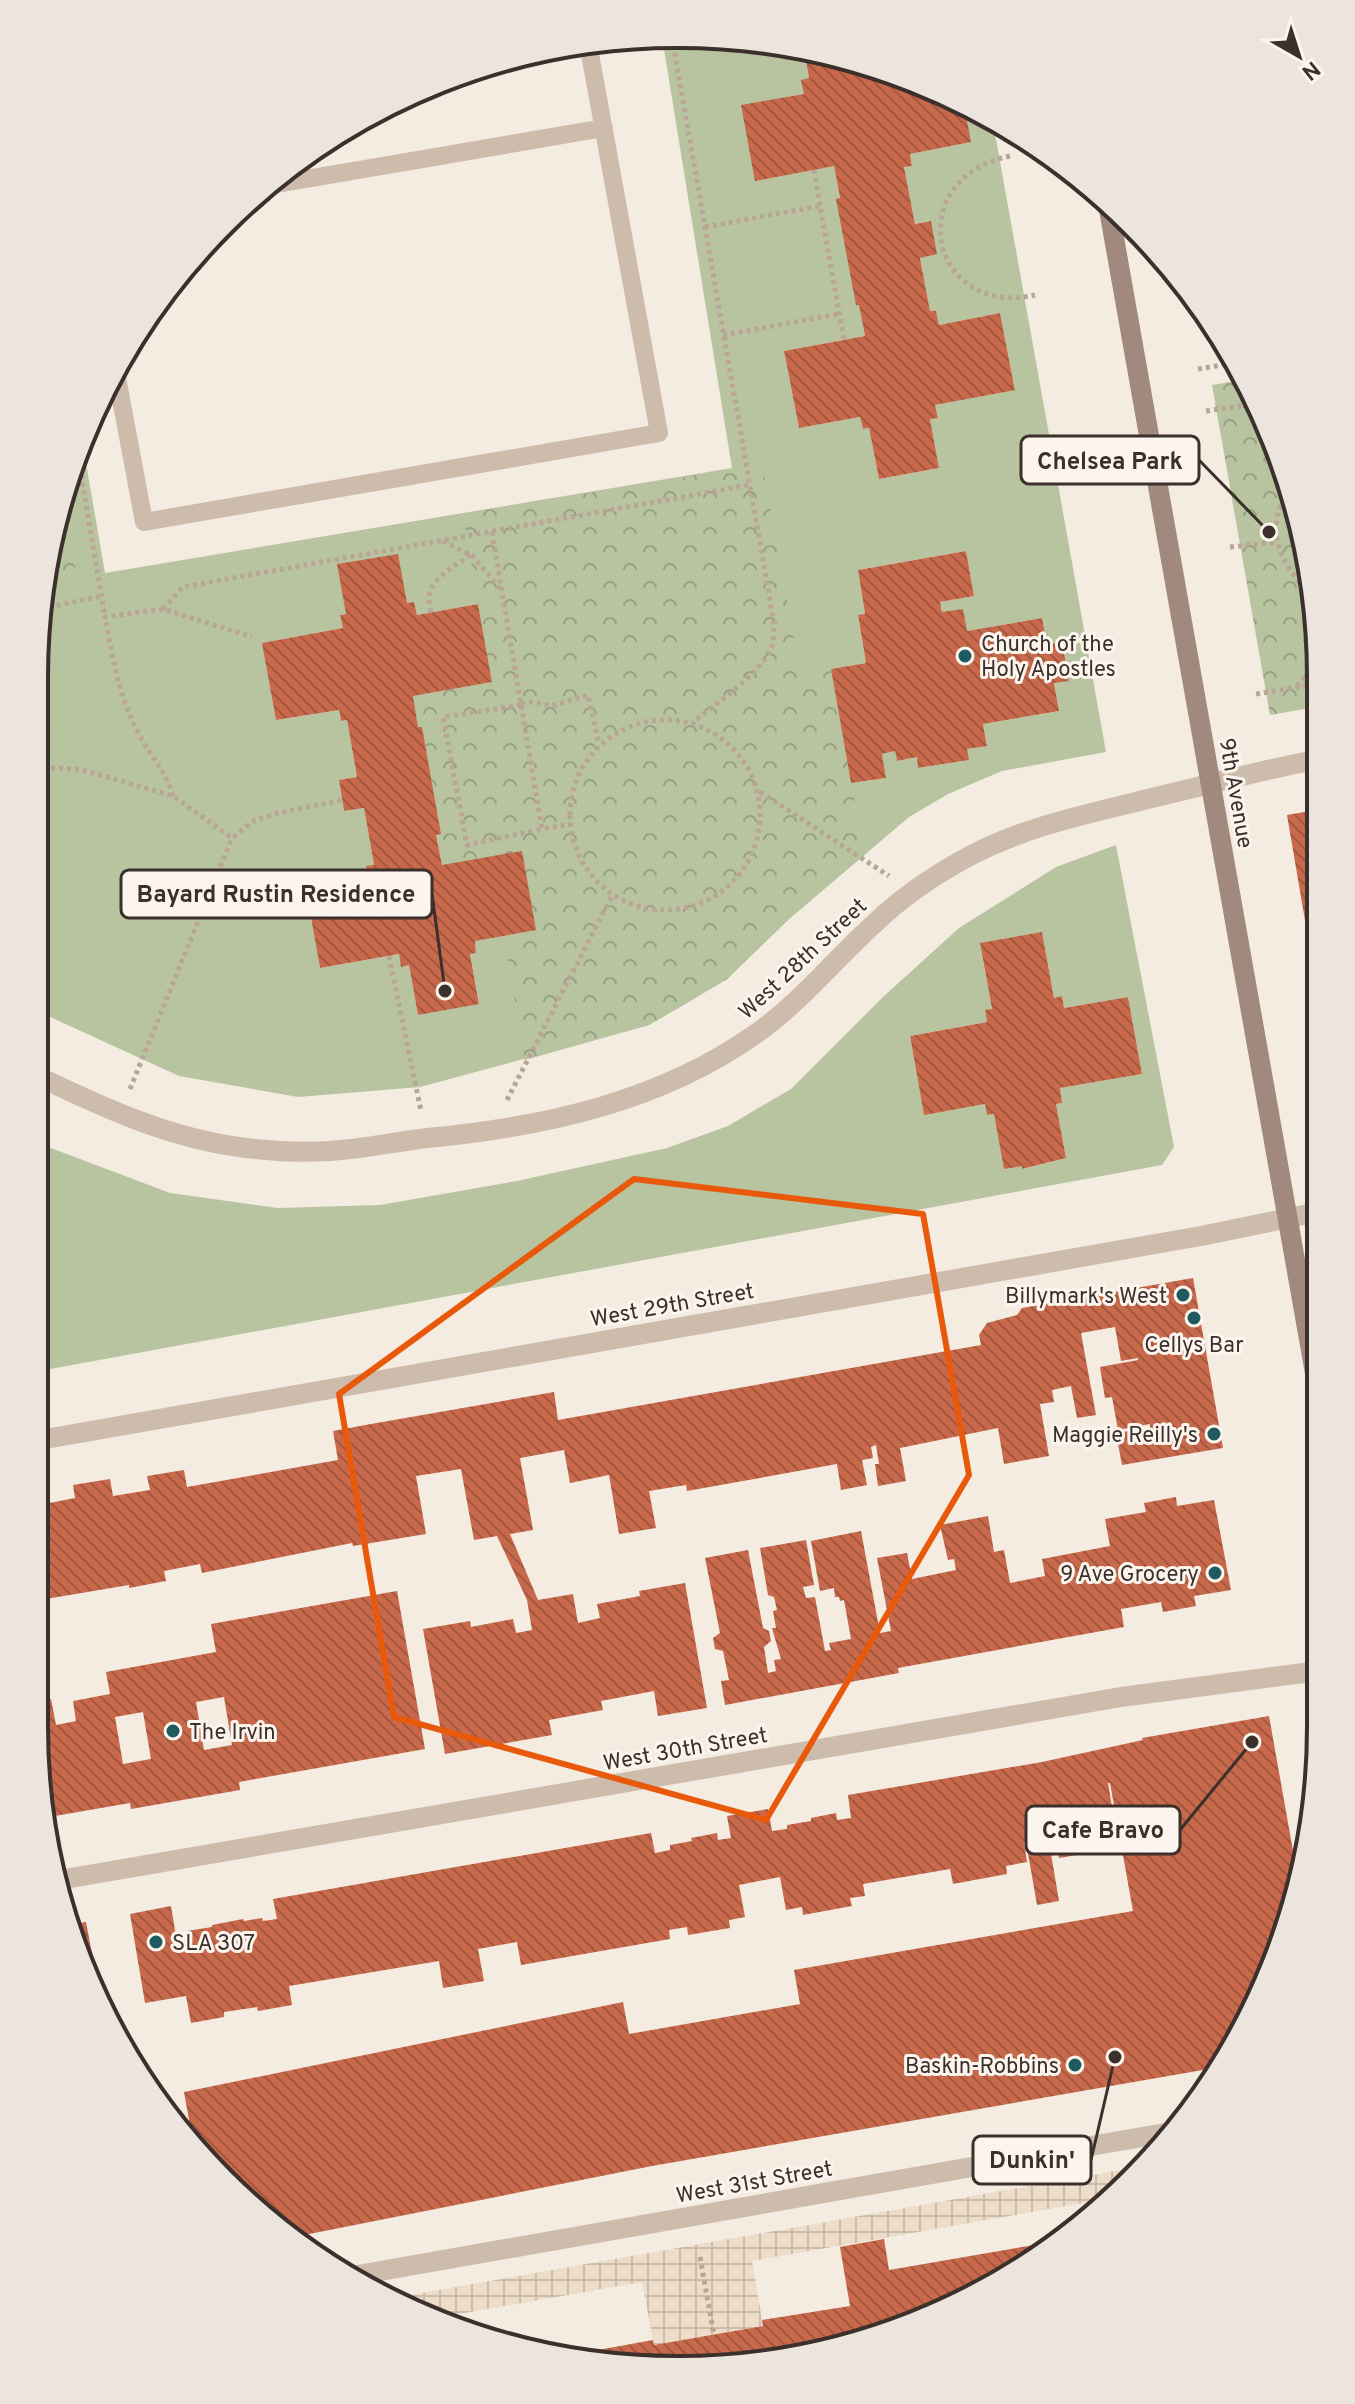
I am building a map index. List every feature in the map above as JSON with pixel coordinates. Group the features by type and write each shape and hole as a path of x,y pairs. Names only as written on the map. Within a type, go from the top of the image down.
{"main road":[{"name":"9th Avenue","path":"1111,221 1307,1329"}],"street":[{"name":"West 28th Street","path":"48,1081 120,1114 204,1141 259,1149 328,1152 426,1138 457,1137 624,1102 703,1067 752,1037 779,1016 912,891 969,856 1018,833 1068,818 1269,768 1307,762"},
{"name":"West 29th Street","path":"48,1439 1201,1236 1307,1214"},
{"name":"West 30th Street","path":"67,1879 1121,1697 1307,1673"},
{"name":"West 31st Street","path":"366,2274 1157,2134"}],"lane":[{"path":"119,388 144,522 659,433 590,54"},
{"path":"289,182 604,128"}],"path":[{"path":"674,48 774,624 773,642 766,657 693,722"},
{"path":"1010,156 982,164 955,185 941,216 941,241 951,265 965,283 978,291 1003,299 1035,295"},
{"path":"814,170 844,340"},
{"path":"705,227 820,206"},
{"path":"723,335 839,314"},
{"path":"1198,369 1224,365"},
{"path":"1206,411 1245,405"},
{"path":"81,475 119,691 140,736 169,781 173,796"},
{"path":"163,609 183,587 749,485"},
{"path":"1282,503 1277,518 1276,542 1300,583"},
{"path":"492,532 542,829"},
{"path":"442,541 471,554 488,571 502,592"},
{"path":"1230,547 1276,542"},
{"path":"431,612 428,601 431,587 471,554"},
{"path":"52,607 102,596"},
{"path":"105,617 163,609 252,637"},
{"path":"1297,687 1307,674"},
{"path":"1256,694 1307,685"},
{"path":"571,824 467,845 443,717 533,702 552,706 588,695 599,745"},
{"path":"659,719 693,722 722,737 746,761 759,792 761,825 752,857 734,882 711,899 683,909 653,910 624,902 599,885 581,862 571,834 570,804 579,772 599,745 627,727 638,724 659,719"},
{"path":"48,768 79,769 173,796 232,838"},
{"path":"759,792 912,891"},
{"path":"120,1114 232,838 255,820 343,800"},
{"path":"492,1130 613,894"},
{"path":"389,956 426,1138"},
{"path":"700,2257 714,2335"}],"highlighted area":[{"path":"634,1179 923,1214 969,1475 766,1820 394,1717 339,1394"}],"green space":[{"path":"664,49 719,49 806,61 809,78 804,94 741,106 834,166 865,336 784,351 799,428 860,417 863,429 869,428 879,479 939,468 930,419 938,417 935,405 1015,389 1000,313 939,325 936,311 930,311 920,258 930,221 915,224 904,167 912,166 910,154 970,142 966,118 995,134 1106,752 1002,771 948,794 909,817 789,919 727,979 649,1025 420,1087 298,1097 179,1076 48,1016 49,636 60,555 86,463 105,573 732,468","holes":["966,551 974,596 940,602 942,612 967,631 1042,618 1047,644 1062,642 1069,680 1054,683 1059,711 983,724 987,745 967,749 968,760 919,768 917,757 897,761 895,751 882,754 886,778 851,783 831,669 866,663 858,616 865,614 858,570","414,602 417,615 478,604 492,682 413,696 418,727 422,727 441,834 436,835 475,941 476,953 470,954 479,1003 418,1015 409,965 401,966 399,954 320,968 306,890 368,879 366,867 374,865 364,808 344,811 339,780 357,777 347,720 341,721 339,710 276,720 263,643 343,628 340,615"]},
{"path":"1233,382 1259,437 1286,515 1302,595 1307,709 1270,715 1212,385"},
{"path":"762,464 800,673 831,669 864,855 789,919 727,979 649,1025 525,1060 504,936 442,865 436,835 441,834 422,727 418,727 413,696 492,682 463,514"},
{"path":"67,526 81,596 52,602"},
{"path":"1116,845 1174,1147 1162,1165 48,1369 48,1147 170,1193 278,1208 380,1205 517,1181 667,1148 728,1126 791,1089 883,997 959,928 1056,867","holes":["1042,932 1054,998 1062,996 1064,1008 1128,997 1142,1074 1060,1088 1062,1103 1056,1104 1066,1158 1023,1169 994,1114 987,1115 985,1104 924,1114 910,1036 987,1022 985,1011 992,1009 980,944"]}],"shaded area":[{"path":"1126,2169 1091,2202 752,2261 763,2326 654,2345 642,2282 454,2315 409,2295"}],"building":[{"path":"806,61 880,81 967,119 971,142 910,154 912,166 904,167 915,224 931,221 937,254 920,258 930,311 936,311 939,325 1000,313 1015,390 935,405 938,418 930,419 939,468 879,479 869,428 863,429 860,417 799,428 784,351 865,336 836,199 840,198 834,166 755,181 741,105 804,94 801,80 809,78"},
{"name":"Church of the Holy Apostles","path":"966,551 974,596 940,602 942,612 963,609 967,631 1042,618 1047,644 1062,642 1069,681 1054,683 1059,711 983,724 987,746 967,749 969,760 918,768 917,757 897,761 895,751 882,754 886,778 851,783 831,669 866,663 858,615 865,614 858,570"},
{"path":"398,554 407,603 414,602 417,615 478,604 492,682 413,696 418,727 422,727 441,834 436,835 442,865 522,851 536,930 475,941 476,953 470,954 479,1004 418,1015 409,965 401,967 399,954 320,968 306,890 368,879 366,866 374,865 364,808 344,811 339,780 357,777 347,720 341,721 339,710 276,720 262,643 343,628 340,615 346,614 337,564"},
{"path":"1307,812 1307,932 1287,815"},
{"path":"1042,932 1054,998 1062,996 1064,1008 1128,997 1142,1074 1060,1088 1062,1103 1056,1104 1066,1158 1022,1169 1022,1166 1004,1169 994,1114 987,1115 985,1104 924,1115 910,1036 987,1022 985,1010 992,1009 980,943"},
{"path":"1193,1278 1223,1448 1122,1465 1116,1433 1150,1428 1150,1424 1118,1430 1112,1397 1105,1398 1100,1367 1138,1360 1121,1361 1115,1327 1081,1333 1096,1415 1077,1418 1071,1386 1052,1390 1054,1402 1040,1404 1049,1456 1004,1464 998,1428 900,1448 906,1481 878,1486 876,1445 871,1447 873,1458 862,1460 867,1485 841,1490 837,1464 687,1491 686,1485 649,1491 656,1528 619,1534 609,1475 570,1483 564,1450 520,1458 533,1530 510,1534 538,1600 573,1594 578,1623 600,1618 597,1604 640,1596 639,1591 685,1583 707,1708 658,1716 654,1691 601,1701 603,1710 549,1720 552,1735 445,1754 423,1629 470,1621 471,1627 513,1619 516,1633 532,1630 527,1600 497,1536 474,1540 461,1469 416,1476 426,1534 353,1546 352,1543 202,1573 200,1564 164,1571 166,1581 48,1599 48,1503 75,1498 73,1485 110,1479 113,1496 150,1490 147,1476 184,1470 187,1487 338,1460 333,1431 371,1424 554,1392 558,1420 981,1345 979,1335 987,1323 1017,1315 1022,1308"},
{"path":"1176,1497 1177,1506 1214,1500 1231,1590 1194,1596 1196,1606 1163,1612 1161,1602 1121,1609 1124,1627 898,1668 899,1673 725,1705 721,1681 729,1680 723,1651 715,1649 713,1638 720,1633 705,1558 748,1550 763,1628 769,1631 771,1641 764,1647 768,1673 776,1671 774,1660 781,1659 772,1628 776,1628 773,1611 777,1610 774,1597 768,1595 760,1548 806,1540 814,1585 803,1587 806,1598 815,1597 825,1651 831,1650 829,1643 851,1639 844,1600 835,1597 834,1588 820,1591 811,1541 861,1531 880,1633 891,1631 877,1558 907,1553 912,1579 956,1570 954,1559 948,1560 940,1525 988,1516 994,1552 1004,1550 1010,1583 1045,1576 1042,1559 1110,1546 1105,1519 1146,1512 1144,1503"},
{"path":"397,1591 425,1749 239,1782 240,1790 131,1809 130,1803 54,1816 49,1768 48,1700 51,1699 56,1725 76,1721 73,1701 110,1694 106,1672 216,1652 211,1624","holes":["224,1697 232,1745 204,1750 196,1702","143,1712 151,1759 123,1764 115,1717"]},
{"path":"1269,1716 1294,1855 1274,1929 1259,1967 1242,2005 1205,2070 652,2166 306,2235 232,2172 190,2125 184,2092 623,2002 629,2034 800,2004 794,1970 1133,1911 1110,1783 1119,1848 1059,1858 1056,1841 1049,1842 1059,1901 1037,1905 1026,1842 1027,1862 1006,1866 1007,1874 953,1884 950,1869 863,1884 865,1896 850,1898 852,1906 803,1915 802,1907 786,1910 780,1877 739,1885 745,1917 729,1920 730,1928 688,1935 687,1927 669,1930 670,1939 521,1965 517,1942 478,1949 484,1981 443,1988 439,1961 289,1986 292,2005 258,2011 257,2007 224,2012 224,2017 191,2023 186,1996 145,2003 130,1914 171,1906 176,1936 243,1919 277,1919 273,1899 651,1833 655,1853 670,1850 670,1845 692,1841 691,1838 717,1833 718,1840 731,1838 727,1816 768,1809 772,1831 836,1813 837,1820 851,1818 848,1795 1042,1762 1142,1738"},
{"path":"86,1922 93,1960 81,1929 79,1923"},
{"path":"884,2239 889,2270 1034,2245 956,2291 880,2323 840,2335 760,2351 719,2355 636,2355 594,2351 653,2340 654,2345 763,2326 762,2320 850,2306 840,2247"}],"place":[{"name":"Chelsea Park","path":"1269,532"},
{"name":"Church of the Holy Apostles","path":"965,656"},
{"name":"Bayard Rustin Residence","path":"445,991"},
{"name":"Billymark's West","path":"1183,1295"},
{"name":"Cellys Bar","path":"1194,1318"},
{"name":"Maggie Reilly's","path":"1214,1434"},
{"name":"9 Ave Grocery","path":"1215,1573"},
{"name":"The Irvin","path":"173,1731"},
{"name":"Cafe Bravo","path":"1252,1742"},
{"name":"SLA 307","path":"156,1942"},
{"name":"Dunkin'","path":"1115,2057"},
{"name":"Baskin-Robbins","path":"1075,2065"}]}
